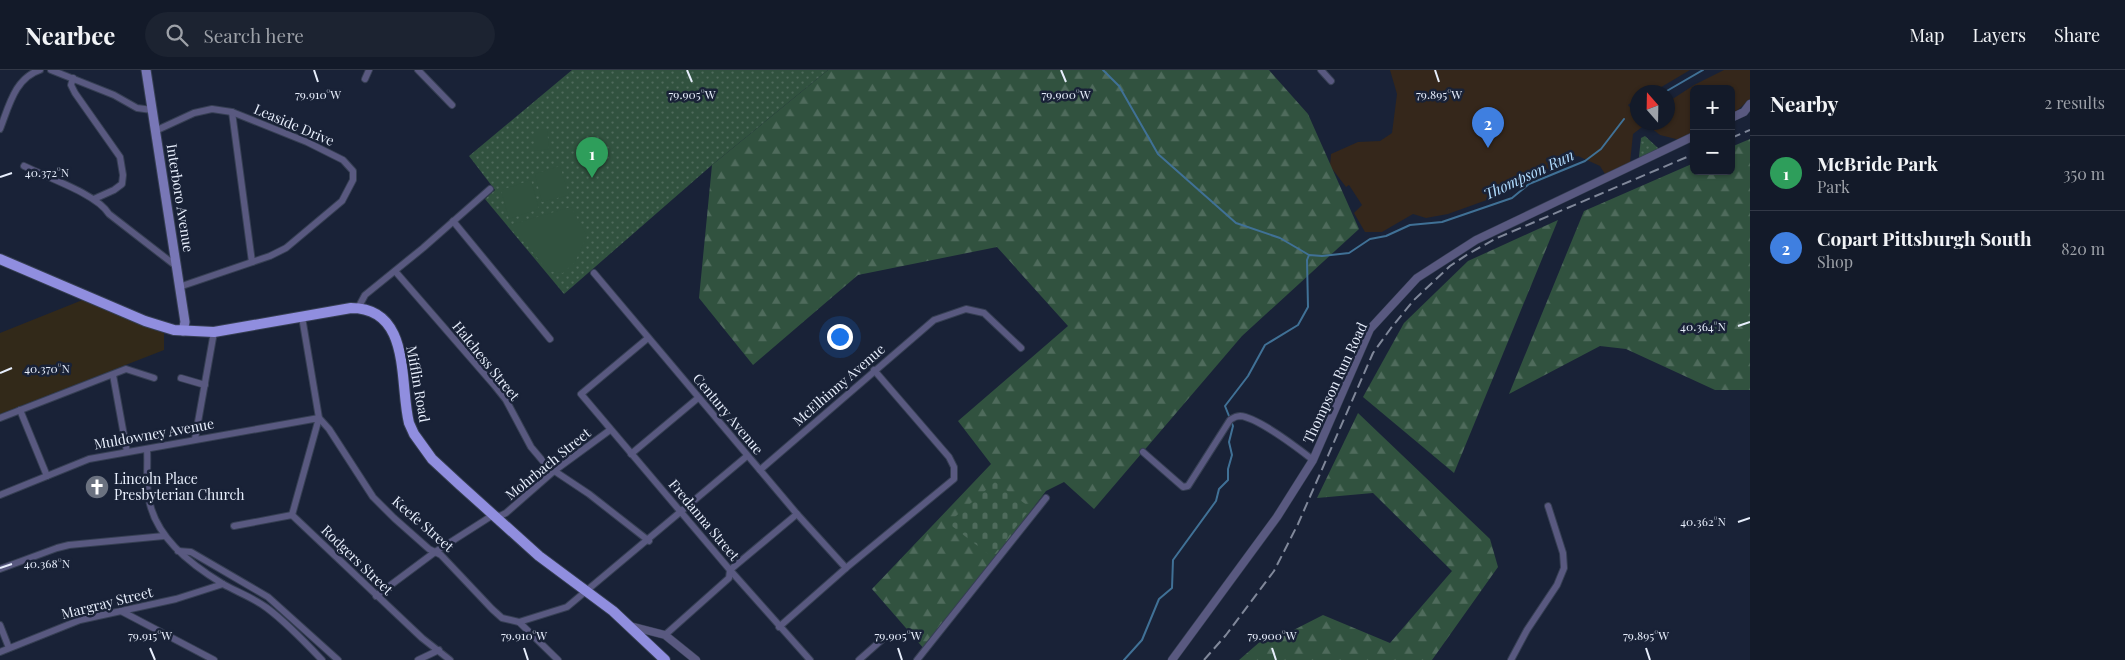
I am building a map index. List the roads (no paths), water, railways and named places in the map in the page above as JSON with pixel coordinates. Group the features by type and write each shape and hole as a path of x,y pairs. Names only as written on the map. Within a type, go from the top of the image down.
{"main road":[{"name":"Interboro Avenue","path":"146,70 185,322 183,331"},
{"path":"0,259 146,321 183,331 214,332 358,308"},
{"name":"Mifflin Road","path":"358,308 371,311 384,320 396,339 402,364 407,414 414,434 432,459 538,556 630,626"},
{"path":"630,626 665,660"}],"street":[{"path":"0,129 21,82 32,73 40,70"},
{"path":"51,70 114,95 138,108 152,110"},
{"path":"365,78 369,70"},
{"path":"418,70 452,105"},
{"path":"1321,70 1331,81"},
{"path":"73,78 71,85 75,93 120,157 123,175 122,184 114,190 94,199"},
{"path":"1735,116 1744,112 1750,104"},
{"name":"Leaside Drive","path":"156,131 194,113 212,109 232,112 308,142 343,160 353,171 353,180 342,201 286,248 180,287"},
{"path":"232,112 252,262"},
{"name":"Thompson Run Road","path":"1172,660 1277,517 1313,460 1370,329 1417,278 1476,240 1690,138"},
{"path":"24,166 94,199 106,208 109,214 176,266"},
{"path":"358,308 365,295 490,189"},
{"path":"453,221 550,339"},
{"name":"Halchess Street","path":"395,271 506,400 531,447 554,472 589,494 649,540"},
{"name":"Century Avenue","path":"594,273 747,456 846,568"},
{"name":"McElhinny Avenue","path":"760,470 934,320 966,309 984,313 1021,348"},
{"name":"Keefe Street","path":"302,317 319,418 329,429 374,496 394,518 429,549 440,555 502,618 519,622 558,660"},
{"path":"195,440 214,332"},
{"name":"Fredanna Street","path":"648,338 581,394 779,627 810,660"},
{"path":"0,418 126,369 154,378"},
{"path":"779,627 846,568 954,479 954,467 949,458 874,370"},
{"path":"113,375 127,452"},
{"path":"181,378 205,385"},
{"path":"631,454 698,398"},
{"path":"20,410 47,476"},
{"path":"1143,452 1184,486 1188,486 1232,418 1242,416 1278,434 1313,460"},
{"path":"234,526 292,515 319,418"},
{"name":"Muldowney Avenue","path":"0,495 89,459 319,418"},
{"name":"Mohrbach Street","path":"376,596 435,552 493,515 500,516 506,514 554,472 610,430"},
{"path":"147,449 148,495 152,512 164,536 177,551 222,584 266,607 298,635 322,660"},
{"path":"519,622 567,607 747,456"},
{"path":"917,660 1046,498"},
{"path":"1511,660 1527,630 1557,585 1564,568 1563,553 1548,506"},
{"path":"665,635 729,578 730,570 797,514"},
{"name":"Rodgers Street","path":"292,515 376,596 422,638 450,660"},
{"path":"0,569 69,545 164,536"},
{"path":"177,551 192,552 268,597 338,660"},
{"name":"Margray Street","path":"0,652 80,620 176,599 222,584"},
{"path":"121,611 214,660"},
{"path":"0,625 9,648"},
{"name":"Mifflin Road","path":"630,626 665,635 696,660"},
{"path":"859,660 885,637"},
{"path":"418,660 439,650"}],"waterway":[{"path":"1103,70 1119,86 1158,154 1236,223 1280,238 1309,255"},
{"name":"Thompson Run","path":"1675,86 1703,70"},
{"name":"Thompson Run","path":"1124,660 1142,640 1159,599 1172,588 1173,560 1216,501 1219,489 1228,480 1228,469 1232,455 1229,442 1233,426 1225,406 1248,376 1265,345 1298,325 1308,307 1307,260 1309,255 1322,256 1349,253 1370,239 1386,236 1410,225 1442,222 1512,198 1529,184 1585,161 1601,149 1624,119"}],"railway":[{"path":"1735,136 1750,130"},
{"path":"1204,660 1226,635 1274,571 1298,524 1373,353 1414,300 1450,266 1497,238 1690,156"}],"place":[{"name":"Copart Pittsburgh South","path":"1488,148"},
{"name":"McBride Park","path":"592,178"},
{"name":"Lincoln Place Presbyterian Church","path":"97,487"}]}
